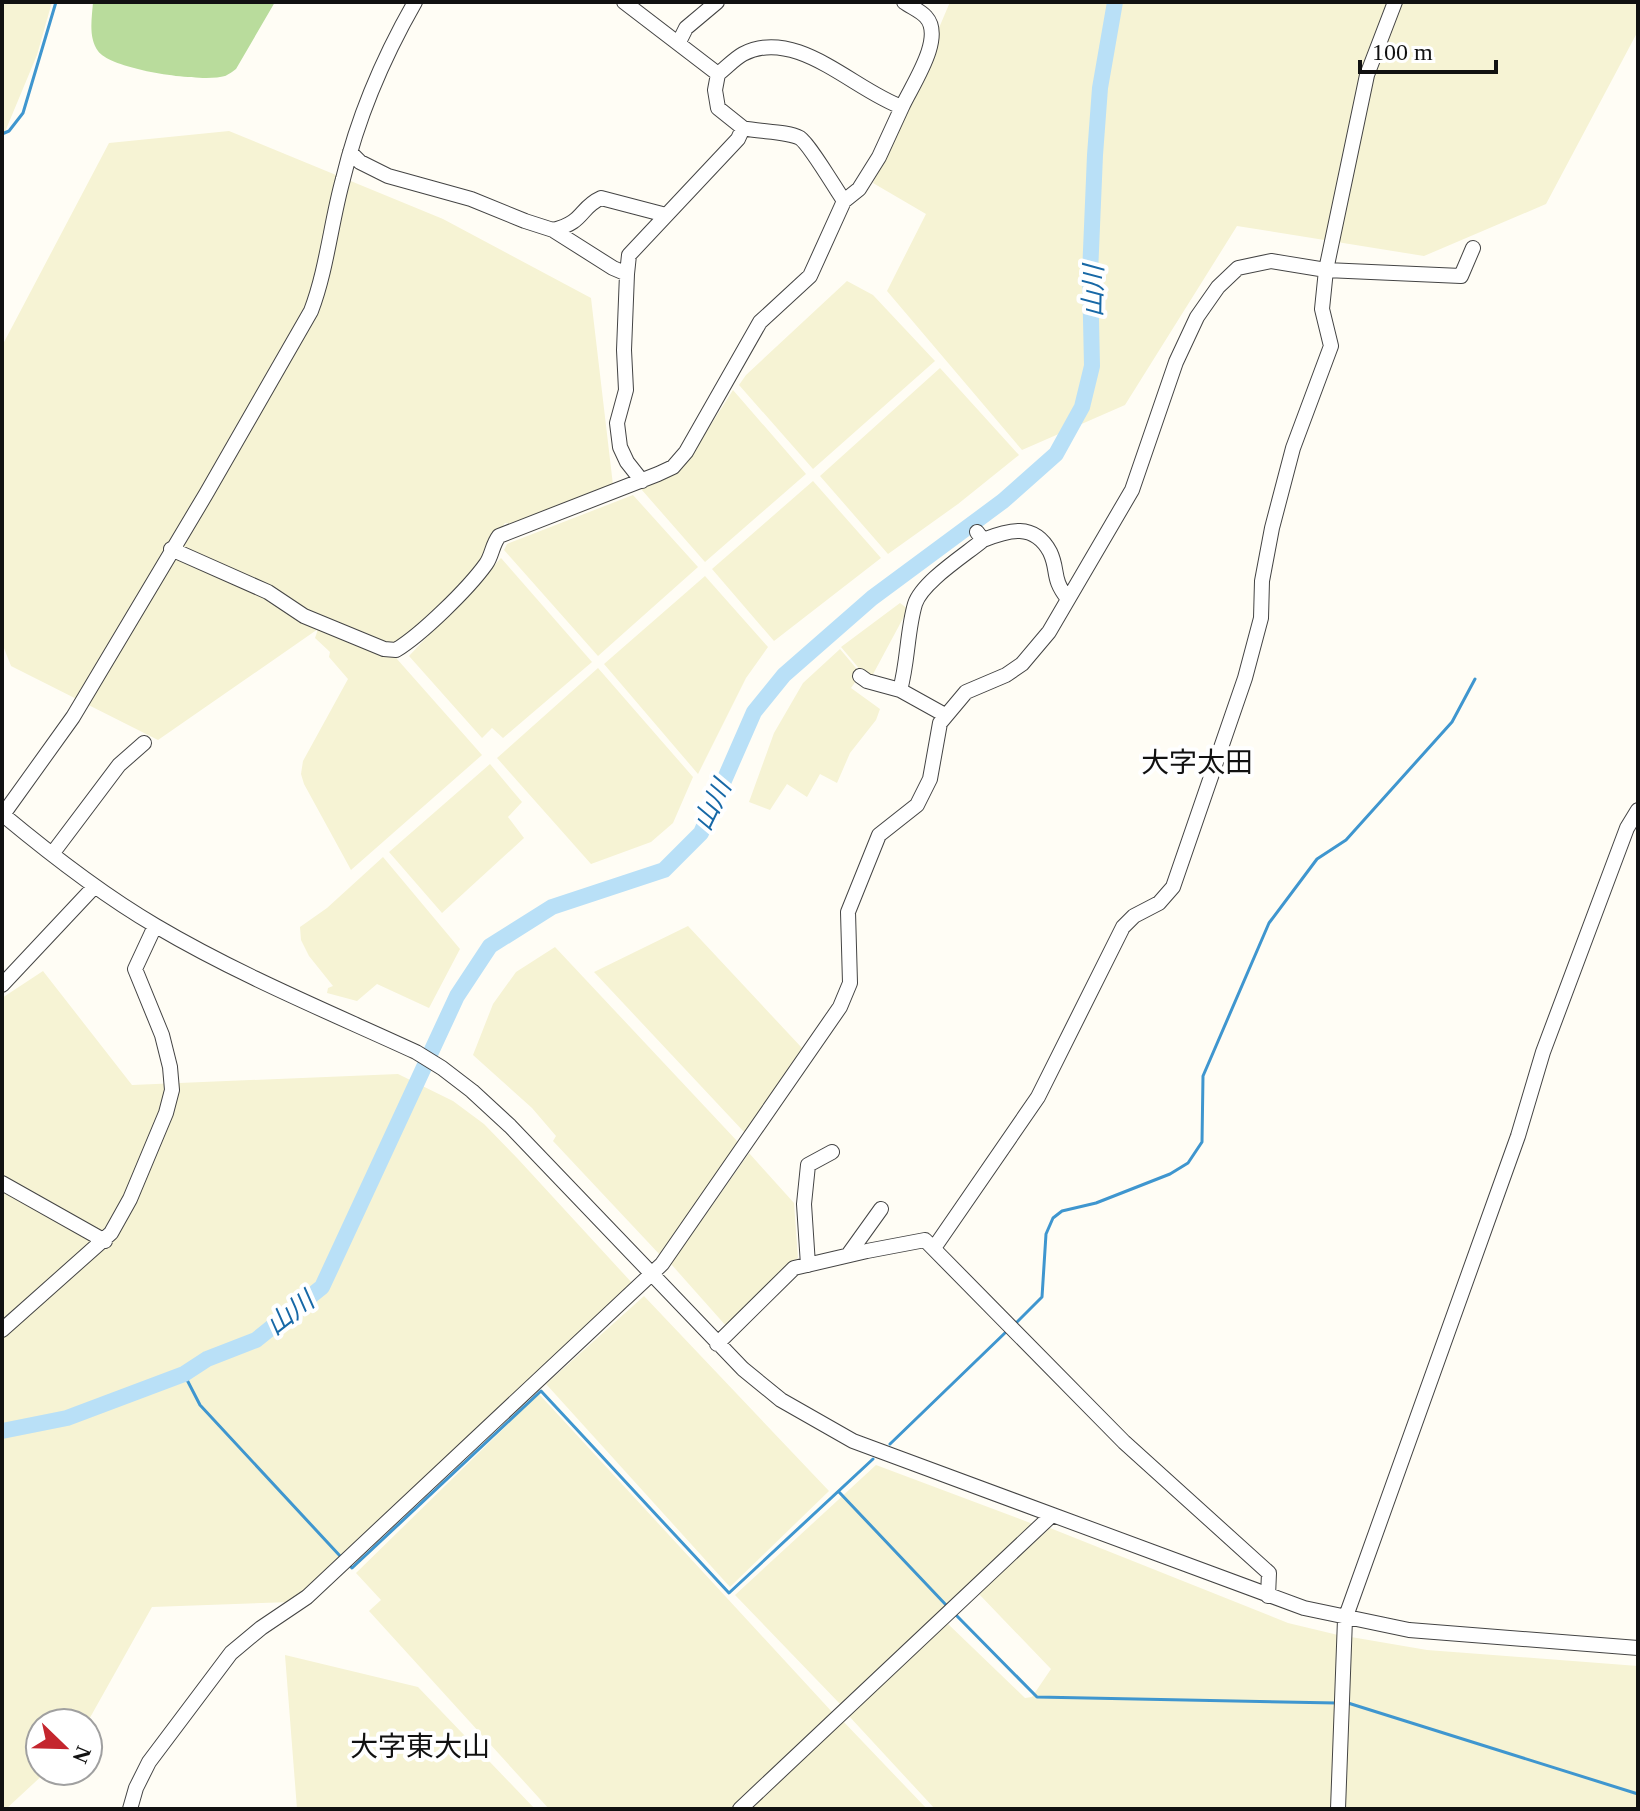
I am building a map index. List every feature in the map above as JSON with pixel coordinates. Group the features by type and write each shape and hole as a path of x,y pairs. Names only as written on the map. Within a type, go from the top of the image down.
{"street":[{"path":"415,2 385,55 350,152 319,290 311,311 73,717 3,815 95,886 155,926 240,970 416,1052 442,1068 510,1126 717,1344 781,1400 853,1441 1268,1596 1345,1619 1409,1630 1638,1648"},
{"path":"624,2 718,74"},
{"path":"679,42 686,28 717,2"},
{"path":"171,549 268,592 304,616 384,649 396,650 409,642 466,587 488,562 499,536 673,467 686,452 760,322 810,276 844,201 859,189 872,168 931,47 934,32 926,17 904,2"},
{"path":"934,1248 1038,1097 1123,927 1134,916 1159,903 1173,887 1245,678 1261,618 1262,581 1272,528 1293,448 1331,346 1322,309 1326,270 1367,75 1395,2"},
{"path":"844,201 801,139 778,132 765,134 743,128 718,108 715,90 718,74 743,54 761,49 796,50 823,62 882,101 902,107"},
{"path":"642,481 620,447 617,423 626,390 624,350 629,255 738,139 743,128"},
{"path":"350,152 360,162 388,176 471,199 553,230 627,274"},
{"path":"553,230 571,225 601,198 666,215"},
{"path":"130,1809 136,1788 161,1744 231,1653 307,1597 652,1276 671,1251 840,1007 850,983 848,912 879,835 917,805 930,779 940,723 966,692 1006,675 1022,664 1049,632 1132,490 1176,362 1197,317 1218,287 1238,268 1271,261 1326,270 1461,276 1473,248"},
{"path":"900,690 906,671 915,601 980,536 1017,529 1037,537 1051,553 1057,586 1068,599"},
{"path":"860,676 867,681 900,690 945,715"},
{"path":"52,854 119,765 144,743"},
{"path":"1338,1809 1345,1619 1518,1136 1543,1052 1627,828 1638,810"},
{"path":"2,985 95,886"},
{"path":"2,1330 105,1241 130,1199 166,1113 172,1090 170,1067 162,1035 135,969 155,926"},
{"path":"808,1265 804,1204 808,1165 832,1152"},
{"path":"2,1183 105,1241"},
{"path":"848,1255 881,1209"},
{"path":"717,1344 794,1268 925,1240 1124,1442 1269,1573 1268,1596"},
{"path":"740,1809 1052,1515"}],"shaded area":[{"path":"2,2 52,2 37,55 2,139"},
{"path":"950,2 1638,2 1638,31 1546,204 1424,256 1237,226 1125,405 1022,450 887,291 926,214 873,183"},
{"path":"229,131 443,219 591,298 613,485 513,524 505,523 473,574 395,648 397,659 482,755 351,870 301,774 303,761 348,679 329,657 330,652 315,638 318,629 158,740 11,666 2,643 2,346 109,143"},
{"path":"847,281 873,295 935,361 813,469 739,385"},
{"path":"940,368 1019,455 888,554 820,476"},
{"path":"733,390 806,474 705,562 641,489 670,476 694,451"},
{"path":"813,481 881,558 774,641 712,569"},
{"path":"633,495 698,567 598,656 504,550 507,544"},
{"path":"501,558 592,662 503,738 492,728 482,738 409,656"},
{"path":"705,576 768,647 746,678 698,774 604,664"},
{"path":"900,603 908,609 871,678 841,647"},
{"path":"840,649 861,674 851,688 880,709 876,720 850,753 837,783 820,774 807,797 787,784 770,810 749,802 774,733 803,683"},
{"path":"598,668 693,777 673,823 651,842 591,864 497,758"},
{"path":"490,764 522,802 508,817 524,838 442,913 389,852"},
{"path":"383,857 460,949 429,1008 377,984 357,1001 327,993 328,988 333,986 309,956 301,940 300,927 327,908"},
{"path":"688,926 802,1048 745,1133 594,972"},
{"path":"555,947 738,1142 661,1256 553,1141 556,1136 532,1108 473,1055 493,1004 516,972"},
{"path":"43,971 132,1085 398,1074 453,1101 484,1124 633,1284 291,1602 152,1607 96,1707 24,1707 24,1787 30,1787 6,1809 2,1809 2,998"},
{"path":"749,1153 794,1203 798,1258 727,1327 671,1264"},
{"path":"644,1296 829,1491 730,1587 546,1384"},
{"path":"539,1394 833,1713 731,1809 549,1809 369,1611 381,1600 356,1573"},
{"path":"876,1465 1033,1524 841,1705 735,1595"},
{"path":"1050,1528 1288,1623 1338,1635 1333,1809 935,1809 848,1715 946,1622 1025,1698 1032,1697 1051,1669 978,1593"},
{"path":"1351,1637 1427,1650 1638,1666 1638,1809 1343,1809"},
{"path":"285,1655 418,1687 535,1809 297,1809"},
{"path":"841,1719 927,1809 748,1809"}],"green space":[{"path":"93,2 275,2 236,69 225,76 198,78 138,69 106,58 93,40"}],"waterway":[{"path":"2,134 9,131 23,113 56,2"},
{"name":"山川","path":"2,1431 67,1418 184,1374 207,1359 256,1340 322,1287 457,996 490,946 552,907 664,870 701,833 754,712 784,675 872,598 1003,501 1056,454 1082,407 1092,366 1090,274 1095,155 1100,88 1115,2"},
{"path":"1016,1323 1042,1297 1046,1234 1053,1218 1062,1211 1096,1203 1170,1174 1188,1163 1202,1142 1203,1076 1269,923 1317,859 1346,840 1452,722 1475,679"},
{"path":"890,1444 1007,1331"},
{"path":"184,1374 200,1405 341,1557"},
{"path":"349,1565 352,1568 541,1391 729,1593 873,1459"},
{"path":"839,1492 947,1606"},
{"path":"955,1614 1037,1697 1336,1703"},
{"path":"1348,1703 1638,1794"}],"district":[{"name":"大字太田","path":"1197,762"},
{"name":"大字東大山","path":"420,1746"}]}
